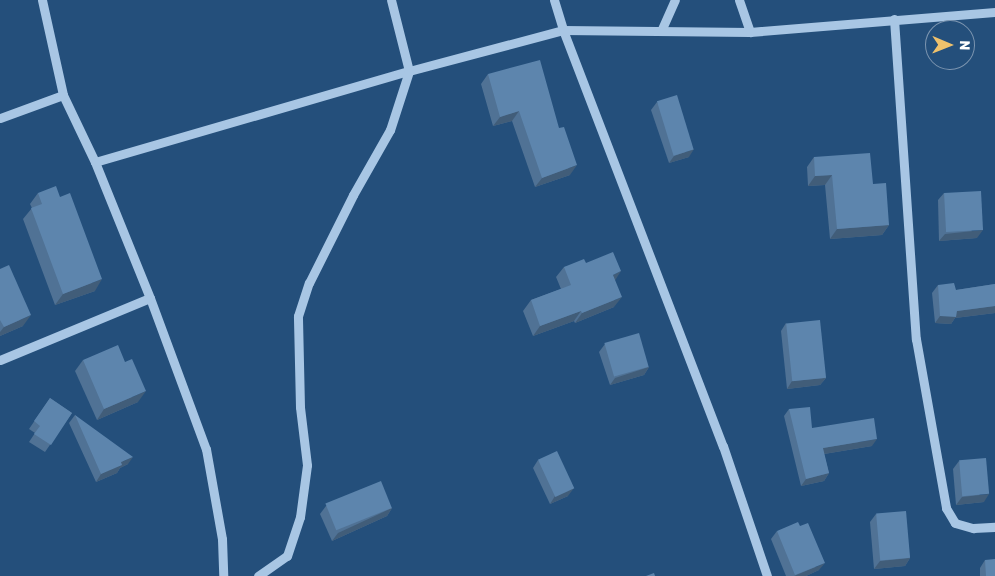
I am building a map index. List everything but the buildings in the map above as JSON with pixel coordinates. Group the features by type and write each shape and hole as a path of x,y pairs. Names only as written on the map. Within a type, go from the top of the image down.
{"street":[{"path":"42,0 63,95 95,162 150,298 206,449 222,539 223,576"},
{"path":"258,576 287,556 300,517 307,465 300,407 298,316 309,283 344,213 390,130 409,71 391,0"},
{"path":"554,0 563,30 723,446 767,576"},
{"path":"661,31 674,0"},
{"path":"739,0 750,32"},
{"path":"95,162 409,71 563,30 750,32 995,12"},
{"path":"894,19 916,340 946,508 956,523 973,528 995,527"},
{"path":"0,118 63,95"},
{"path":"0,360 150,298"}]}
